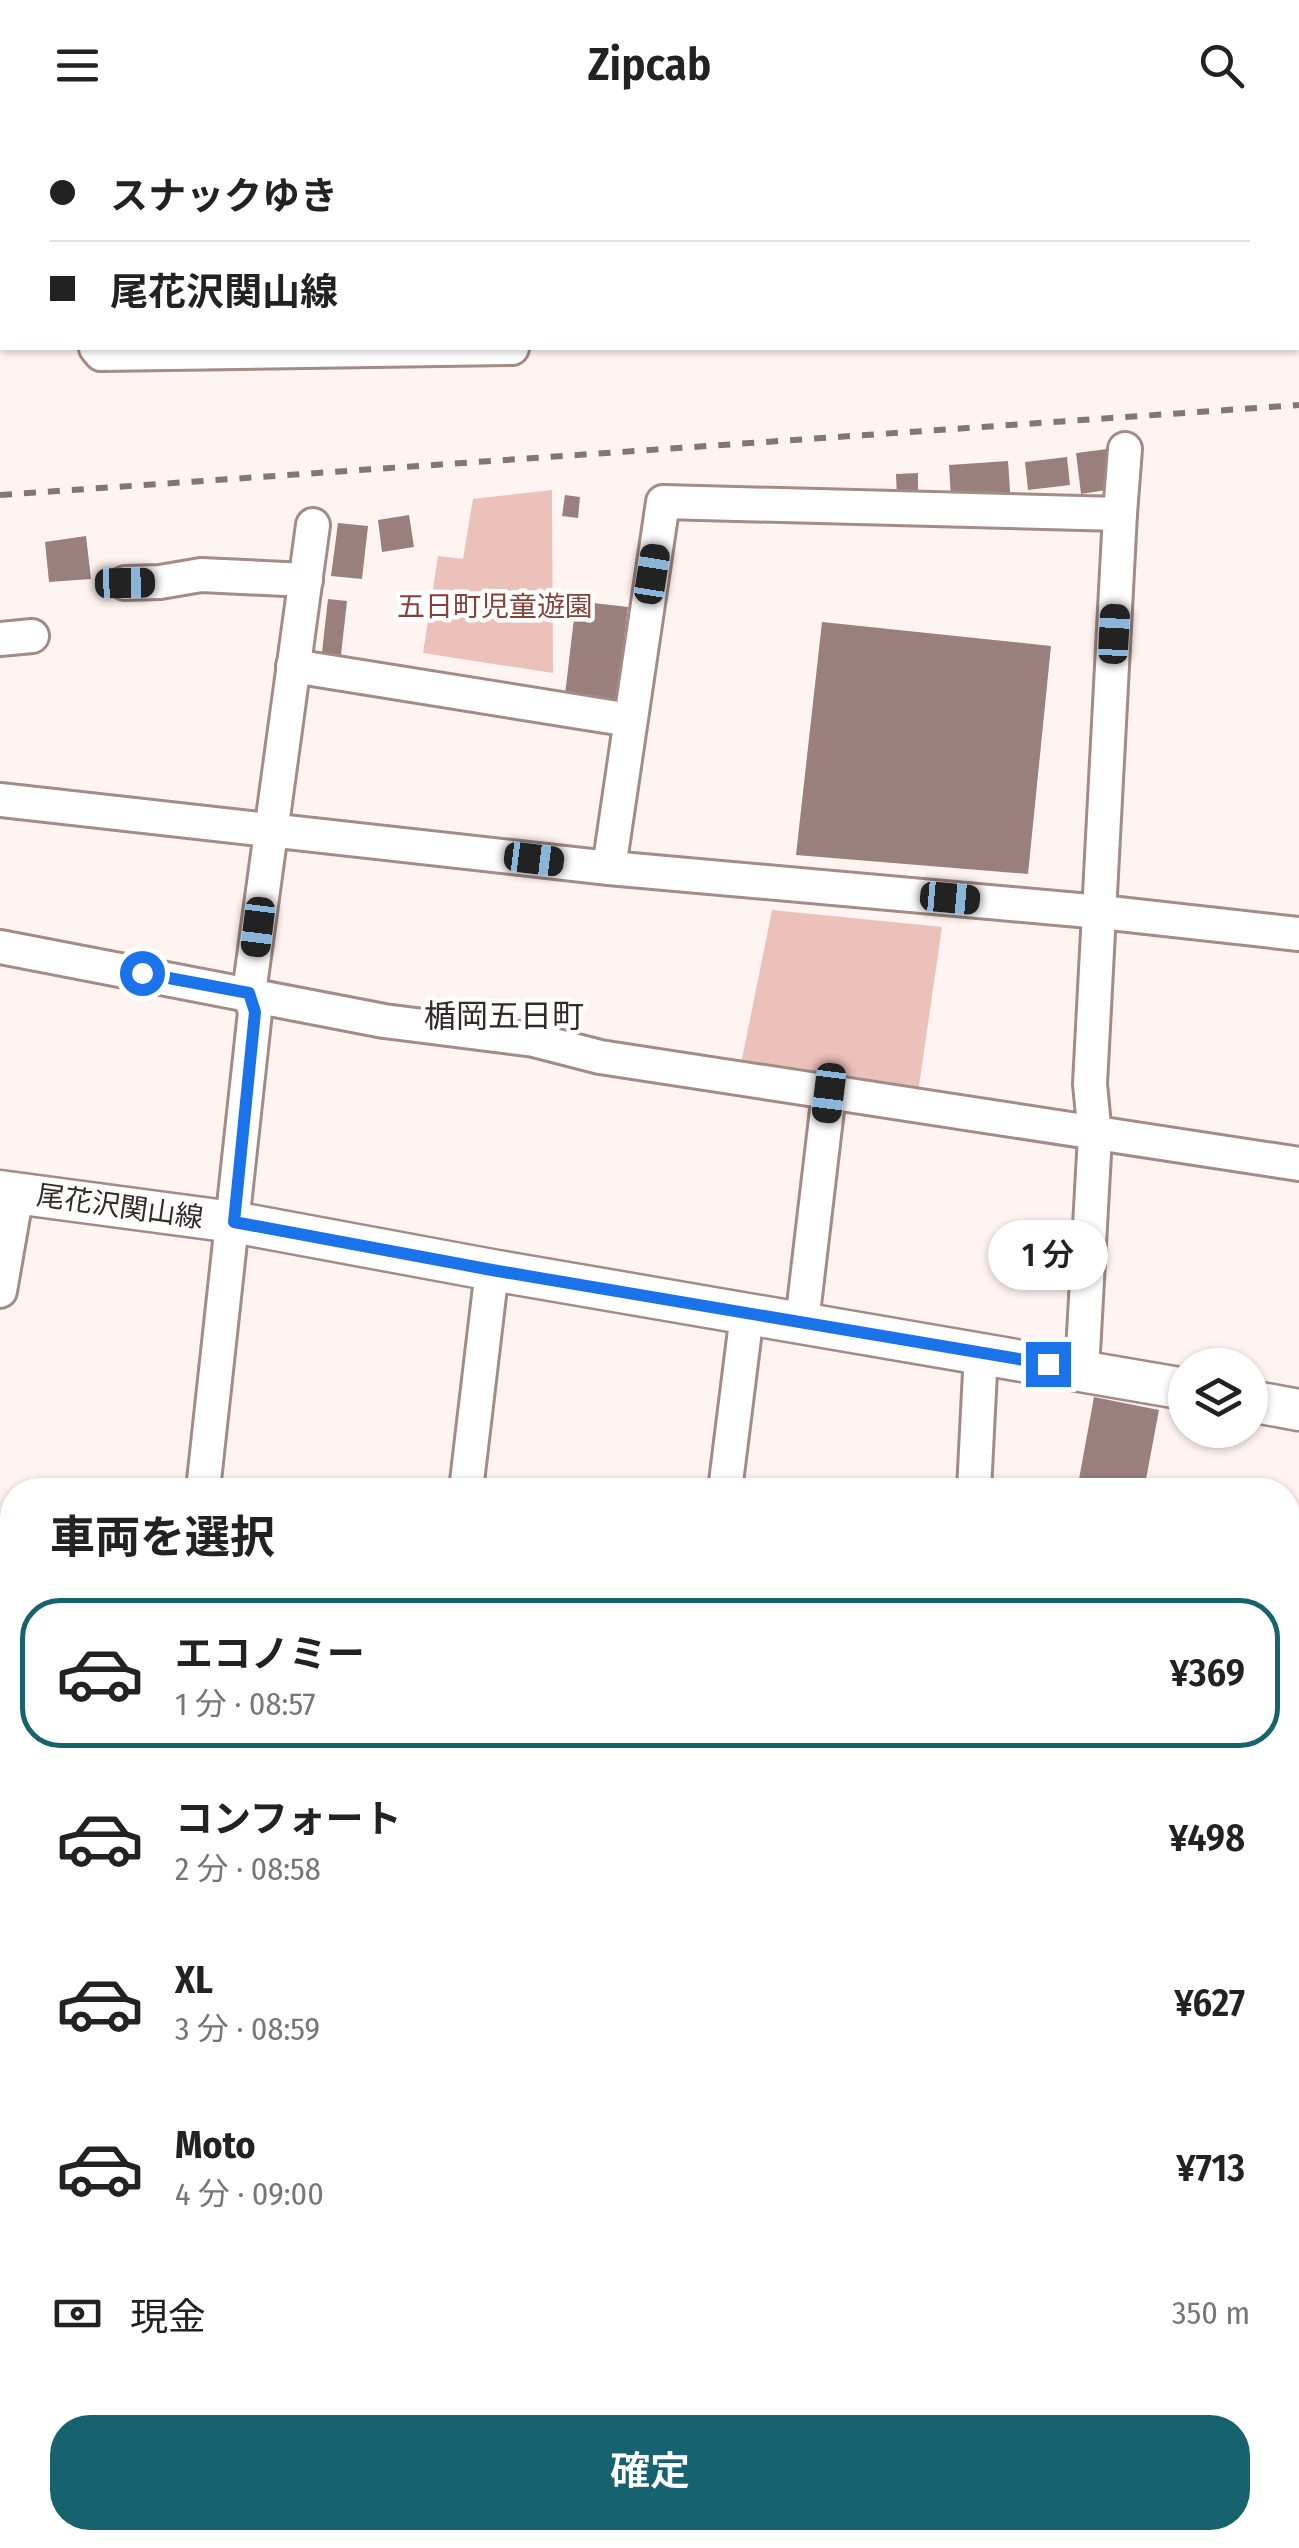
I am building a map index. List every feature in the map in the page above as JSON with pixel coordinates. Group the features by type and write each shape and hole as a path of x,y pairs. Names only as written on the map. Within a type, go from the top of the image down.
{"main road":[{"name":"尾花沢関山線","path":"8,1192 234,1222 1168,1386"},
{"path":"1268,1404 1299,1410"}],"street":[{"path":"98,350 101,354 375,350"},
{"path":"1082,1370 1096,1136 1090,1084 1125,449"},
{"path":"608,868 663,502 1120,514"},
{"path":"204,1478 255,1012 249,993 313,525"},
{"path":"125,583 201,575 306,580"},
{"path":"294,666 630,720"},
{"path":"0,800 608,868 1101,912 1299,934"},
{"path":"0,947 384,1021 534,1040 600,1058 1299,1164"},
{"path":"802,1322 829,1093"},
{"path":"0,1291 8,1192"},
{"path":"467,1478 492,1270"},
{"path":"726,1478 747,1314"},
{"path":"975,1478 980,1352"}],"green space":[{"name":"五日町児童遊園","path":"552,490 553,673 423,653 438,556 463,559 473,499"},
{"path":"772,910 942,927 917,1100 740,1069"}],"building":[{"path":"1107,449 1113,489 1081,494 1076,453"},
{"path":"1067,457 1070,485 1028,490 1025,462"},
{"path":"1008,461 1011,505 951,498 949,465"},
{"path":"918,473 918,500 897,500 896,474"},
{"path":"565,495 580,497 578,518 562,516"},
{"path":"409,515 414,547 382,552 378,520"},
{"path":"338,523 368,526 362,579 331,576"},
{"path":"86,536 91,579 49,582 45,542"},
{"path":"328,599 347,601 340,664 321,661"},
{"path":"576,601 628,607 616,702 565,695"},
{"path":"822,622 1051,646 1028,874 796,855"},
{"path":"1094,1397 1159,1410 1146,1478 1079,1478"}],"railway":[{"path":"0,495 1299,405"}],"district":[{"name":"楯岡五日町","path":"504,1016"}],"route":[{"path":"142,973 249,993 255,1012 234,1222 1048,1364"}]}
